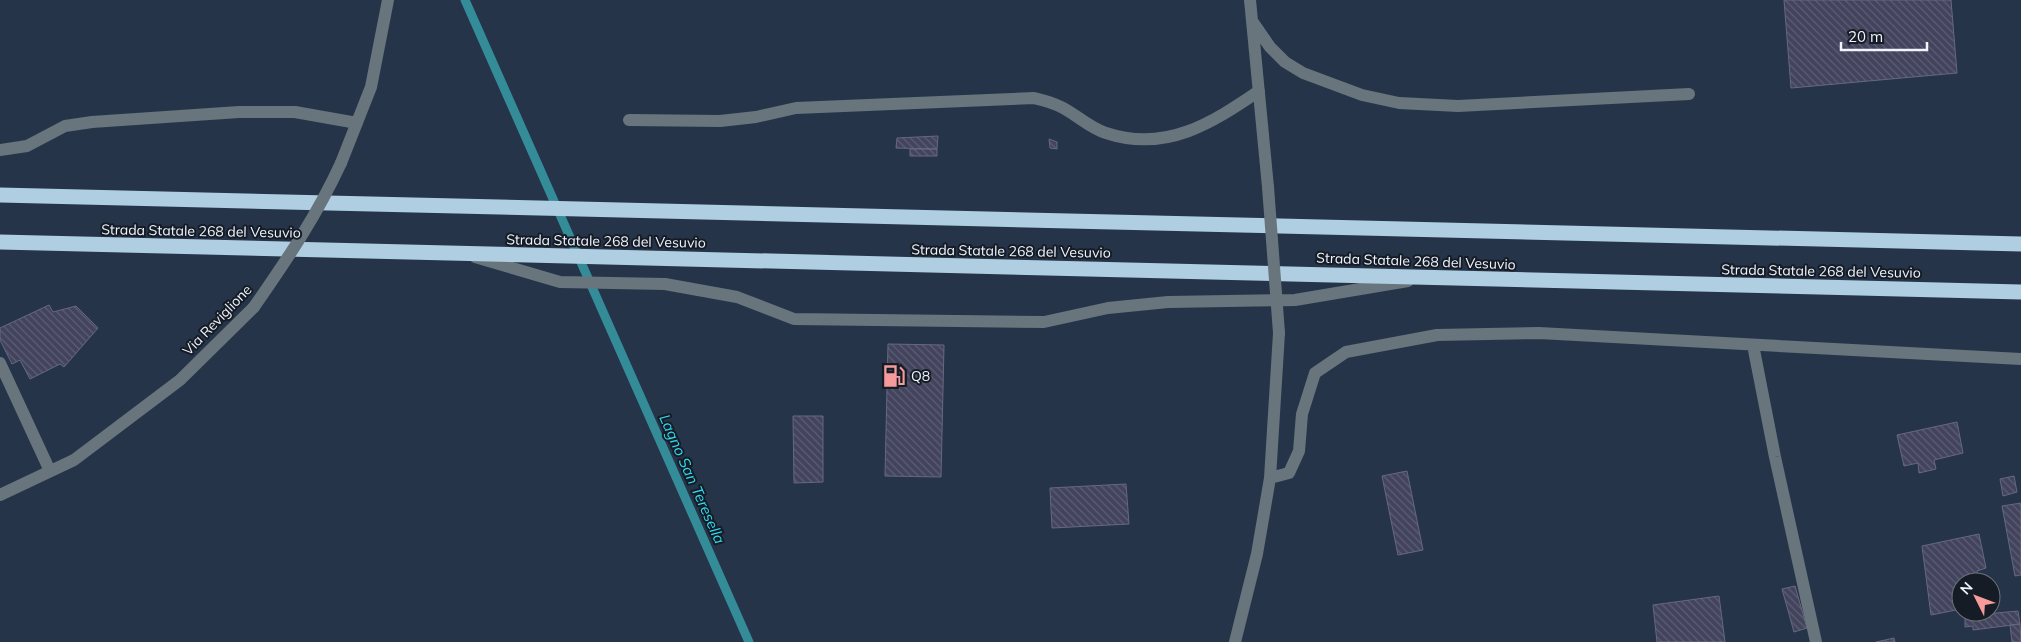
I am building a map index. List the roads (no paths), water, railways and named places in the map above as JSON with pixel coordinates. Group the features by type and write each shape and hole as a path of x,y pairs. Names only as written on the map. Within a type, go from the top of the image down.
{"highway":[{"path":"0,194 2021,244"},
{"name":"Strada Statale 268 del Vesuvio","path":"0,242 2021,292"}],"street":[{"name":"Via Reviglione","path":"0,494 74,460 180,380 254,307 298,244 324,201 341,163 371,88 388,0"},
{"path":"1235,642 1258,554 1270,478 1279,332 1268,187 1250,0"},
{"path":"1252,21 1270,47 1285,62 1303,73 1362,95 1399,103 1458,106 1689,94"},
{"path":"629,120 720,121 756,117 796,108 1034,98 1058,105 1104,133 1128,138 1152,139 1180,136 1203,126 1224,115 1258,90"},
{"path":"0,150 27,146 65,126 92,122 239,112 295,112 357,123"},
{"path":"463,253 560,282 665,284 737,297 794,319 1044,322 1108,308 1168,302 1295,300 1428,278"},
{"path":"1270,478 1289,473 1299,451 1302,414 1315,373 1346,352 1437,335 1530,333 2021,359"},
{"path":"1753,345 1775,457 1816,642"},
{"path":"0,363 50,471"}],"waterway":[{"name":"Lagno San Teresella","path":"465,0 749,642"}],"place":[{"name":"Q8","path":"894,376"}]}
